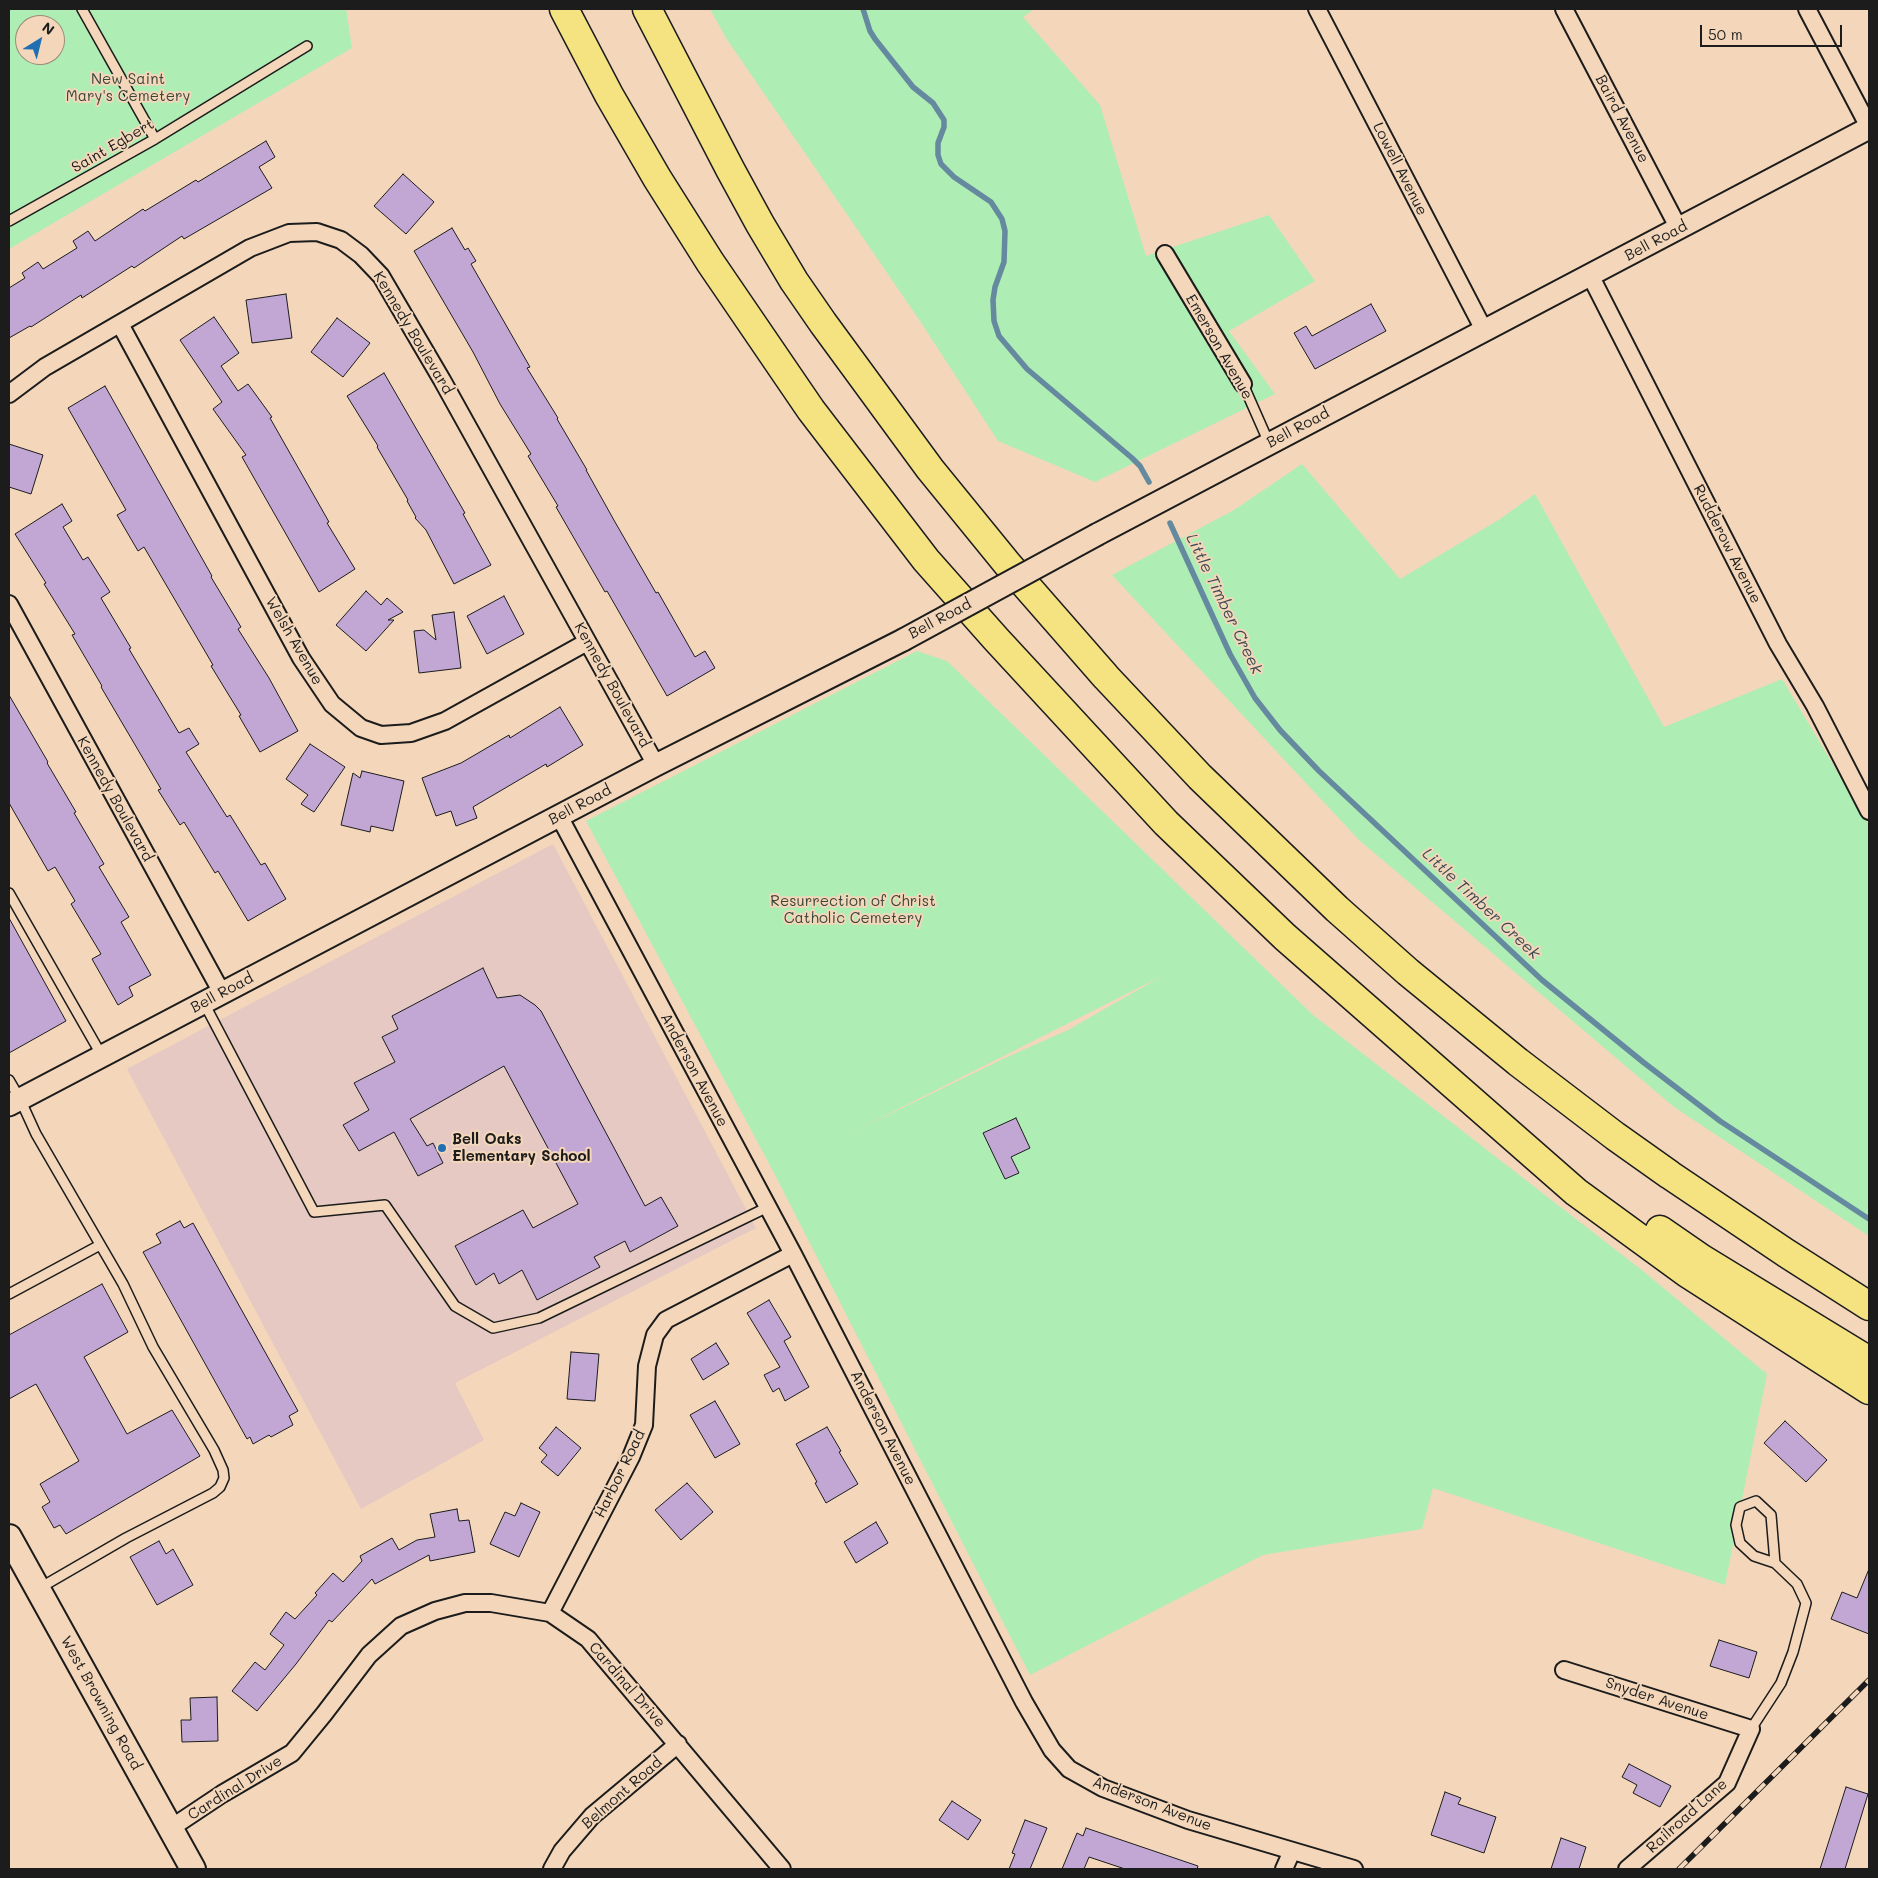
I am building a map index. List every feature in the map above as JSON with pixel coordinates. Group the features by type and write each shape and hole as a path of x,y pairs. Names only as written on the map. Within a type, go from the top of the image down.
{"highway":[{"path":"564,9 633,137 710,262 811,410 926,560 1002,646 1166,823 1284,937 1576,1192 1687,1272 1869,1390"},
{"path":"647,9 730,169 794,281 930,468 1055,621 1106,677 1207,784 1323,896 1408,972 1558,1094 1614,1136 1723,1212 1869,1306"},
{"path":"1428,1062 1702,1259 1869,1361"},
{"path":"1723,1212 1869,1286"}],"main road":[{"name":"West Browning Road","path":"9,1537 193,1869"}],"street":[{"name":"Lowell Avenue","path":"1317,9 1484,330"},
{"name":"Baird Avenue","path":"1564,9 1679,229"},
{"path":"1807,9 1869,127"},
{"name":"Bell Road","path":"15,1102 656,765 903,640 1098,534 1679,229 1869,127"},
{"name":"Kennedy Boulevard","path":"9,394 45,367 250,248 289,234 317,232 341,240 361,255 381,276 442,380 656,765"},
{"name":"Emerson Avenue","path":"1164,254 1243,384"},
{"name":"Rudderow Avenue","path":"1590,275 1778,644 1869,807"},
{"name":"Welsh Avenue","path":"120,324 301,658 332,704 362,728 380,735 411,733 445,721 587,642"},
{"name":"Kennedy Boulevard","path":"9,604 213,998"},
{"name":"Anderson Avenue","path":"559,816 793,1254 1020,1694 1052,1750 1069,1769 1103,1788 1188,1820 1354,1869"},
{"name":"Harbor Road","path":"550,1613 632,1457 644,1425 647,1366 655,1335 666,1320 793,1254"},
{"name":"Cardinal Drive","path":"170,1828 222,1794 292,1753 370,1655 401,1626 436,1611 465,1603 491,1603 550,1613 588,1639 782,1869"},
{"name":"Snyder Avenue","path":"1564,1670 1751,1729"},
{"name":"Railroad Lane","path":"1627,1869 1727,1783 1751,1729"},
{"name":"Belmont Road","path":"552,1869 562,1851 592,1816 678,1744"},
{"path":"1284,1869 1292,1850"}],"lane":[{"path":"82,9 155,139"},
{"name":"Saint Egbert","path":"9,221 155,139 307,46"},
{"name":"Emerson Avenue","path":"1243,384 1269,444"},
{"path":"9,893 102,1056"},
{"path":"213,998 314,1212 385,1205 455,1306 493,1328 539,1318 768,1207"},
{"path":"9,1080 15,1102 36,1134 123,1284 153,1346 214,1450 223,1470 224,1478 220,1486 213,1493 126,1538 38,1589"},
{"path":"9,1294 100,1245"},
{"path":"1751,1729 1781,1683 1793,1652 1806,1603 1798,1584 1775,1563 1754,1556 1740,1544 1736,1526 1740,1507 1756,1500 1771,1515 1775,1563"}],"shaded area":[{"name":"Bell Oaks Elementary School","path":"553,844 756,1228 455,1383 484,1440 361,1509 127,1069"}],"green space":[{"name":"New Saint Mary's Cemetery","path":"9,9 346,9 352,48 9,249"},
{"path":"710,9 1034,9 1023,17 1100,105 1146,256 1269,215 1315,281 1229,331 1275,394 1095,482 998,441 918,318 726,38"},
{"path":"1302,464 1400,579 1500,519 1535,494 1664,727 1782,679 1869,825 1869,1236 1674,1107 1359,840 1112,575 1234,510"},
{"name":"Resurrection of Christ Catholic Cemetery","path":"917,651 947,661 1313,1015 1643,1271 1767,1374 1725,1585 1433,1488 1422,1529 1263,1555 1030,1675 773,1171 586,821","holes":["1162,976 1068,1030 1005,1058 851,1133"]}],"building":[{"path":"266,141 275,157 259,167 272,188 184,239 182,236 134,268 132,266 82,298 81,295 31,327 9,338 9,288 25,278 22,273 38,262 43,269 77,248 73,241 88,231 95,241 143,209 145,211 196,180 198,182"},
{"path":"403,174 434,202 406,234 374,206"},
{"path":"452,228 465,250 468,248 476,261 471,264 530,367 527,368 558,418 656,593 658,592 695,657 705,651 715,668 667,696 556,507 558,506 528,456 531,454 500,404 473,352 414,251"},
{"path":"286,294 292,338 252,343 246,300"},
{"path":"1371,304 1386,331 1315,369 1294,333 1306,326 1312,336"},
{"path":"214,317 239,353 221,366 238,391 248,384 272,417 270,418 329,522 327,523 355,569 319,592 242,457 246,455 213,409 222,402 180,340"},
{"path":"337,318 370,343 343,377 311,352"},
{"path":"384,373 465,513 463,514 491,565 454,584 426,530 415,518 408,500 378,446 347,396"},
{"path":"105,386 211,577 241,627 238,629 269,678 298,731 260,752 239,716 241,715 211,666 213,665 144,547 138,551 117,515 126,510 68,408"},
{"path":"9,444 43,455 31,494 9,487"},
{"path":"62,504 72,521 63,527 83,560 88,557 110,592 101,598 131,648 129,649 179,733 189,728 199,744 186,752 227,817 230,815 261,865 265,863 286,899 248,921 218,871 215,873 184,822 180,825 158,790 161,789 72,635 75,634 15,534"},
{"path":"366,591 381,605 387,598 403,612 388,620 394,620 366,651 336,625"},
{"path":"504,596 524,634 487,654 467,616"},
{"path":"454,612 461,668 419,673 414,631 424,630 436,640 432,615"},
{"path":"9,695 104,864 99,867 129,917 121,922 151,975 129,987 133,996 118,1005 92,959 101,954 71,904 75,901 55,867 48,871 9,803"},
{"path":"560,707 583,745 547,767 546,764 473,807 477,818 456,826 451,811 436,816 422,778 461,763 509,735 510,738"},
{"path":"310,744 345,767 314,812 301,804 308,795 286,779"},
{"path":"362,771 404,781 393,831 371,826 370,832 341,825 353,773 360,778"},
{"path":"9,918 66,1021 9,1053"},
{"name":"Bell Oaks Elementary School","path":"483,968 497,998 520,995 541,1011 645,1206 661,1197 678,1226 630,1252 625,1241 594,1257 600,1267 537,1300 522,1270 499,1284 494,1273 476,1285 455,1246 523,1210 533,1228 578,1204 504,1066 410,1119 427,1146 433,1143 443,1163 418,1176 394,1132 359,1151 343,1125 369,1110 354,1083 395,1062 382,1037 398,1029 392,1016"},
{"path":"1016,1118 1030,1148 1011,1157 1019,1173 1005,1179 983,1133"},
{"path":"180,1221 184,1228 193,1223 298,1411 289,1416 293,1425 253,1444 250,1437 247,1439 143,1252 161,1243 156,1234"},
{"path":"102,1284 128,1332 84,1357 127,1434 172,1410 200,1456 66,1534 60,1525 54,1528 42,1507 50,1502 40,1484 79,1461 36,1384 9,1399 9,1335"},
{"path":"769,1300 791,1337 784,1341 809,1387 785,1401 779,1388 773,1392 764,1375 780,1367 747,1313"},
{"path":"716,1343 729,1364 703,1380 691,1359"},
{"path":"571,1352 599,1354 595,1401 567,1399"},
{"path":"715,1401 740,1444 715,1458 690,1415"},
{"path":"1785,1421 1827,1460 1806,1482 1764,1443"},
{"path":"556,1427 581,1448 558,1476 541,1462 547,1455 539,1448"},
{"path":"827,1427 858,1484 826,1503 796,1444"},
{"path":"687,1483 713,1512 681,1540 655,1510"},
{"path":"521,1503 540,1512 519,1557 490,1544 505,1512 515,1516"},
{"path":"457,1509 459,1521 469,1520 475,1552 430,1561 429,1555 375,1584 372,1579 332,1622 329,1620 257,1711 232,1691 255,1662 265,1670 284,1645 270,1634 286,1612 295,1619 317,1595 315,1593 333,1573 343,1582 362,1561 360,1556 392,1538 399,1550 417,1540 435,1537 430,1514"},
{"path":"876,1522 888,1543 856,1563 844,1542"},
{"path":"159,1541 166,1554 173,1549 193,1585 157,1605 130,1557"},
{"path":"1869,1569 1869,1634 1831,1619 1842,1592 1857,1598"},
{"path":"1719,1640 1757,1652 1749,1678 1710,1666"},
{"path":"217,1697 218,1741 182,1742 181,1720 191,1720 190,1698"},
{"path":"1629,1764 1671,1786 1660,1807 1633,1793 1637,1785 1622,1777"},
{"path":"1846,1787 1868,1794 1845,1869 1820,1869"},
{"path":"1445,1792 1461,1798 1458,1804 1496,1817 1484,1853 1431,1835"},
{"path":"952,1801 981,1820 968,1840 939,1820"},
{"path":"1025,1820 1047,1828 1030,1869 1009,1869 1015,1854 1012,1853"},
{"path":"1086,1828 1198,1866 1197,1869 1125,1869 1089,1857 1084,1869 1062,1869 1077,1833 1083,1836"},
{"path":"1561,1838 1586,1847 1579,1869 1551,1869"}],"waterway":[{"name":"Little Timber Creek","path":"863,9 870,31 875,39 913,87 933,103 944,120 944,127 938,143 938,155 941,164 954,177 991,202 1002,219 1005,231 1004,262 995,287 993,300 994,321 999,336 1027,369 1132,458 1140,466 1149,482"},
{"name":"Little Timber Creek","path":"1170,523 1230,654 1255,698 1280,730 1319,771 1542,980 1643,1062 1720,1121 1869,1219"}],"railway":[{"path":"1679,1869 1869,1680"}],"place":[{"name":"Bell Oaks Elementary School","path":"442,1148"}]}
